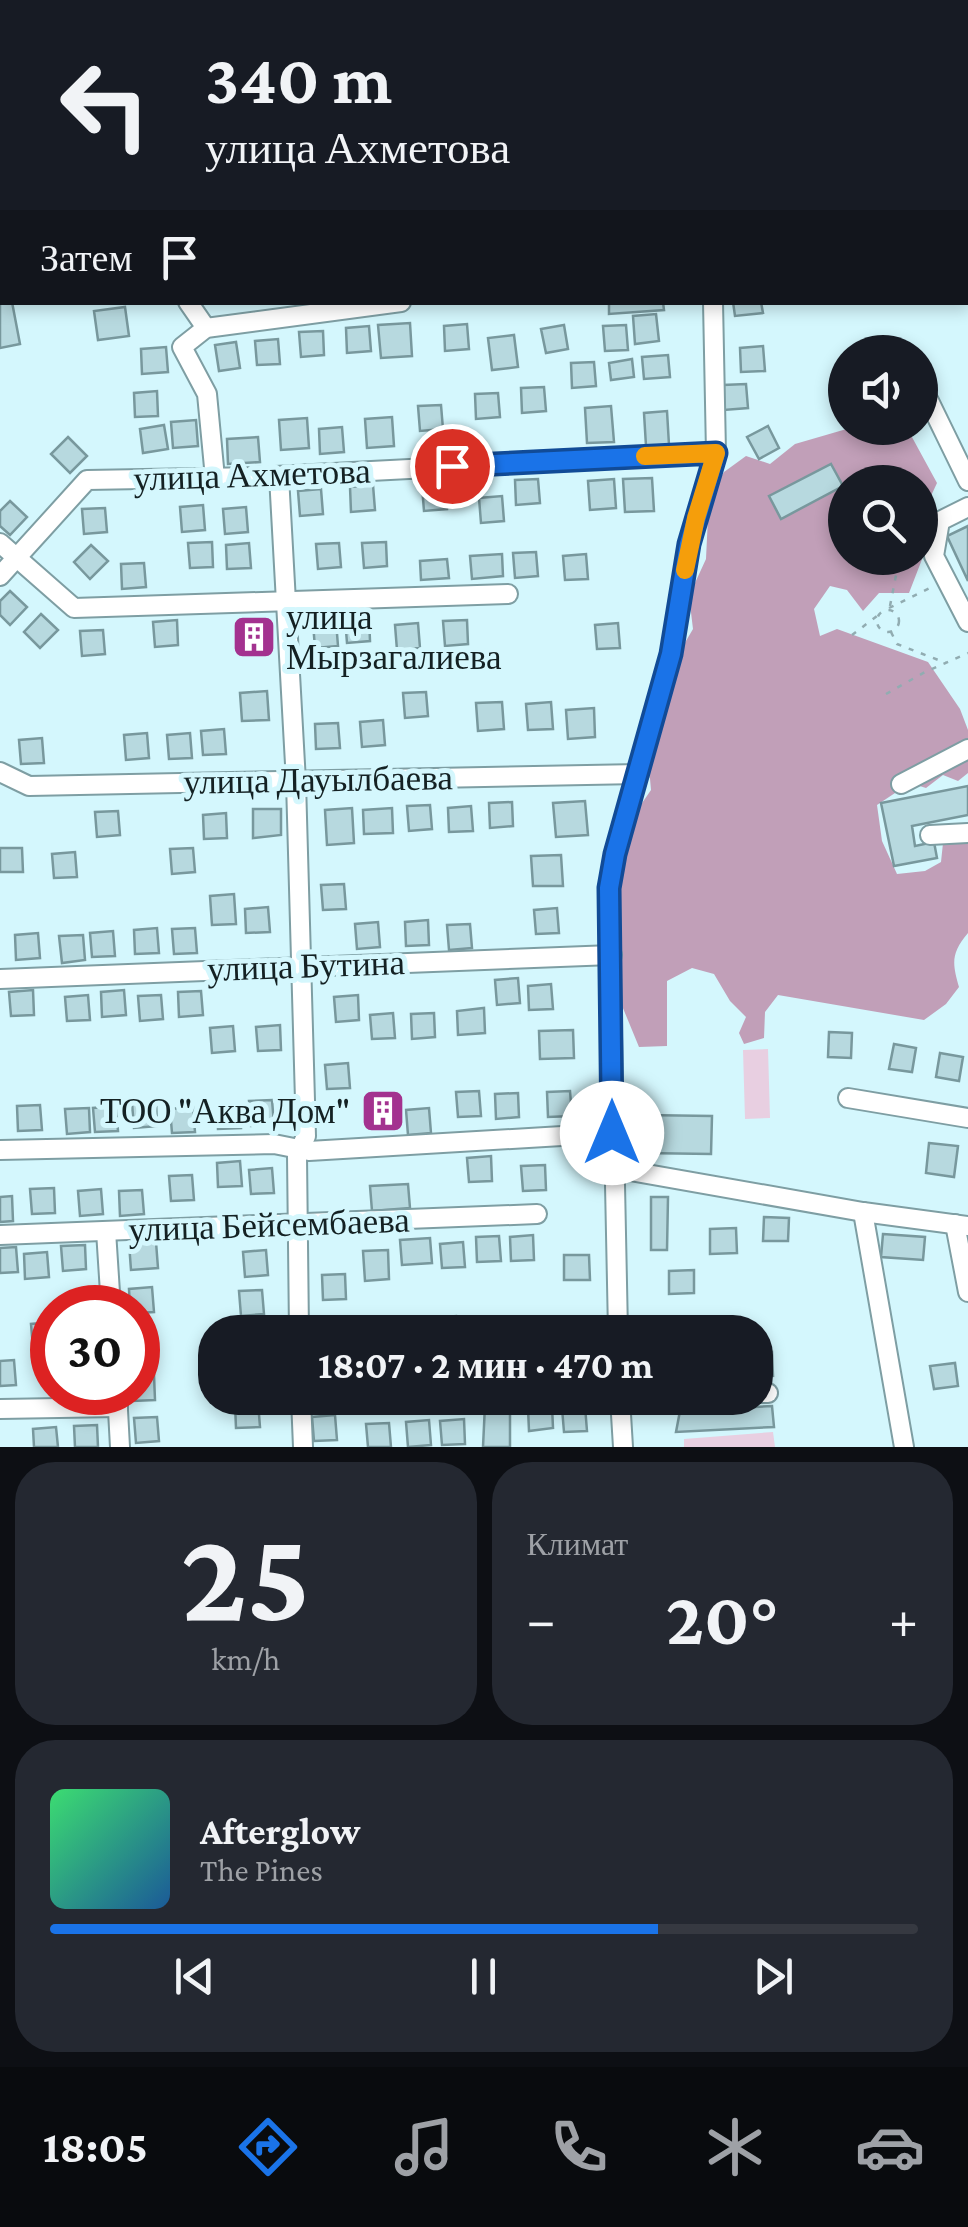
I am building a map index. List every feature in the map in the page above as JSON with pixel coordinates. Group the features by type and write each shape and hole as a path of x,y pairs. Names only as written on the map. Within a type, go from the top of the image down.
{"street":[{"path":"190,305 206,328"},
{"path":"215,478 208,394 182,347 206,328 378,305"},
{"path":"617,1315 609,888 671,654 689,544 716,453 713,305"},
{"path":"938,420 968,481"},
{"name":"улица Ахметова","path":"16,558 87,480 279,476 716,453"},
{"path":"279,476 296,782 306,1136 297,1156 299,1315"},
{"path":"968,507 940,522 934,556 968,622"},
{"path":"0,543 74,608 508,594"},
{"path":"0,576 16,558"},
{"path":"900,784 968,750"},
{"name":"улица Дауылбаева","path":"0,772 29,786 640,774"},
{"path":"930,835 968,833"},
{"name":"улица Бутина","path":"0,979 612,955"},
{"path":"848,1098 968,1118"},
{"path":"0,1150 274,1144 310,1150 612,1133"},
{"path":"613,1168 863,1212 962,1225 968,1292"},
{"path":"863,1212 904,1447"},
{"name":"улица Бейсембаева","path":"0,1235 537,1214"},
{"path":"106,1231 110,1285"},
{"path":"0,1409 30,1407"},
{"path":"118,1415 120,1447"},
{"path":"302,1415 303,1447"},
{"path":"621,1415 623,1447"}],"path":[{"path":"889,608 896,575"},
{"path":"852,635 884,610 946,580"},
{"path":"878,615 880,629 891,632 898,628 899,617 884,610"},
{"path":"891,632 896,644 947,663"},
{"path":"886,694 968,653"}],"shaded area":[{"path":"828,434 828,445 916,445 927,465 828,465 828,575 916,575 909,593 879,593 863,611 847,590 830,586 814,609 820,636 837,629 928,662 960,709 968,730 968,773 958,781 943,775 926,788 910,783 877,805 882,841 897,874 925,871 941,862 943,843 968,843 968,933 954,958 959,987 946,1004 924,1020 778,995 765,1012 764,1038 744,1044 739,1033 746,1017 730,1001 714,974 692,968 667,981 667,1046 639,1047 618,996 617,918 629,822 651,790 648,756 683,646 693,629 689,596 706,559 709,496 724,472 746,456 770,464 795,444"},
{"path":"768,1049 770,1118 745,1119 743,1050"},
{"path":"773,1432 775,1447 684,1447 684,1439"}],"building":[{"path":"0,305 13,305 20,344 0,348"},
{"path":"609,305 663,305 664,310 609,314"},
{"path":"733,305 762,305 763,313 735,316"},
{"path":"125,307 129,336 98,340 94,311"},
{"path":"656,314 659,341 635,344 633,316"},
{"path":"410,323 412,356 381,358 378,325"},
{"path":"467,324 469,349 445,351 444,326"},
{"path":"564,325 568,349 546,353 541,329"},
{"path":"626,325 628,350 605,351 603,326"},
{"path":"369,326 371,351 347,353 346,328"},
{"path":"323,331 324,355 301,357 299,332"},
{"path":"514,335 518,367 492,370 488,338"},
{"path":"278,339 280,364 257,365 255,341"},
{"path":"236,342 240,368 219,371 215,345"},
{"path":"763,346 765,371 741,372 740,348"},
{"path":"166,347 168,372 142,374 141,349"},
{"path":"668,355 670,377 644,379 642,357"},
{"path":"632,359 634,377 611,380 609,363"},
{"path":"594,362 596,386 572,388 571,363"},
{"path":"746,384 748,408 724,410 723,385"},
{"path":"544,387 546,411 522,413 521,388"},
{"path":"157,391 158,416 135,417 134,393"},
{"path":"498,393 500,417 476,419 475,394"},
{"path":"441,405 443,429 420,431 418,406"},
{"path":"611,406 614,442 587,443 585,408"},
{"path":"667,411 669,445 646,446 644,413"},
{"path":"392,417 394,446 367,448 365,419"},
{"path":"307,418 309,448 281,450 279,420"},
{"path":"196,420 198,446 173,448 171,422"},
{"path":"164,425 168,449 143,453 140,429"},
{"path":"768,426 779,448 759,459 747,437"},
{"path":"342,427 344,452 320,454 319,429"},
{"path":"68,437 87,456 70,473 51,454"},
{"path":"258,437 260,462 228,464 227,439"},
{"path":"828,466 828,494 781,519 769,496"},
{"path":"652,478 654,511 625,512 623,479"},
{"path":"538,479 540,503 516,505 515,480"},
{"path":"614,479 616,508 590,510 588,481"},
{"path":"445,484 447,509 424,511 422,486"},
{"path":"373,485 375,510 351,512 350,487"},
{"path":"321,489 323,514 300,516 298,491"},
{"path":"502,496 504,521 481,523 479,498"},
{"path":"10,501 27,517 10,535 0,526 0,511"},
{"path":"203,505 205,530 182,532 180,507"},
{"path":"246,507 248,532 225,534 223,509"},
{"path":"105,508 107,532 84,534 82,509"},
{"path":"968,526 968,581 947,536"},
{"path":"212,542 213,567 190,568 188,543"},
{"path":"386,542 387,566 364,568 362,543"},
{"path":"249,543 251,568 227,569 226,545"},
{"path":"339,543 341,567 318,569 316,544"},
{"path":"91,545 108,561 90,579 74,562"},
{"path":"536,552 538,576 515,578 513,553"},
{"path":"502,554 503,576 472,579 470,556"},
{"path":"586,554 588,579 565,580 563,556"},
{"path":"447,559 449,578 421,580 420,561"},
{"path":"144,563 146,587 122,589 121,564"},
{"path":"10,591 27,607 10,625 0,615 0,601"},
{"path":"41,614 58,630 40,648 24,632"},
{"path":"369,617 370,641 347,643 345,618"},
{"path":"177,620 178,645 155,647 153,622"},
{"path":"467,620 468,644 445,646 443,621"},
{"path":"336,621 338,646 315,648 313,623"},
{"path":"418,623 420,648 397,650 395,625"},
{"path":"618,623 620,648 597,649 595,625"},
{"name":"улица Мырзагалиева","path":"265,624 266,649 243,650 242,625"},
{"path":"103,630 105,654 82,656 80,631"},
{"path":"267,691 269,720 242,721 240,693"},
{"path":"426,692 428,716 405,718 403,693"},
{"path":"502,702 504,729 478,731 476,703"},
{"path":"551,702 553,729 528,730 526,704"},
{"path":"594,708 595,737 568,739 566,710"},
{"path":"383,720 385,745 362,747 360,722"},
{"path":"338,723 340,748 316,749 315,724"},
{"path":"224,729 226,754 203,755 201,731"},
{"path":"147,733 149,758 126,760 124,735"},
{"path":"190,733 192,758 169,759 167,735"},
{"path":"42,738 44,763 21,764 19,740"},
{"path":"968,786 968,815 912,826 915,846 934,842 937,858 894,866 881,803"},
{"path":"585,801 588,835 556,837 553,803"},
{"path":"512,802 513,826 490,828 489,803"},
{"path":"430,805 432,829 409,831 407,806"},
{"path":"471,806 473,831 449,832 448,808"},
{"path":"352,808 354,843 327,845 325,810"},
{"path":"392,808 393,833 364,834 363,810"},
{"path":"253,809 281,809 281,835 253,838"},
{"path":"118,811 120,835 97,837 95,812"},
{"path":"226,813 227,838 204,839 203,815"},
{"path":"0,848 22,848 23,872 0,872"},
{"path":"193,848 195,872 172,874 170,849"},
{"path":"75,852 77,877 54,878 52,854"},
{"path":"561,855 563,886 533,886 531,856"},
{"path":"344,884 346,909 323,910 321,885"},
{"path":"234,894 236,924 212,925 210,896"},
{"path":"268,907 270,932 246,933 245,909"},
{"path":"557,908 559,933 536,934 534,910"},
{"path":"428,920 429,945 406,946 405,922"},
{"path":"378,922 380,947 357,949 355,924"},
{"path":"470,924 472,948 449,950 447,925"},
{"path":"157,928 159,953 135,954 134,930"},
{"path":"195,928 197,953 174,954 172,929"},
{"path":"113,931 115,956 92,957 90,933"},
{"path":"38,933 40,958 16,960 15,935"},
{"path":"83,935 85,960 62,963 59,936"},
{"path":"518,978 520,1003 497,1005 495,980"},
{"path":"551,984 553,1009 529,1010 528,986"},
{"path":"33,990 34,1015 11,1016 9,992"},
{"path":"124,990 126,1015 102,1017 101,992"},
{"path":"201,991 203,1015 179,1017 178,992"},
{"path":"88,995 90,1020 67,1021 65,997"},
{"path":"161,995 163,1019 140,1021 138,996"},
{"path":"358,995 359,1020 336,1022 334,997"},
{"path":"484,1008 485,1033 458,1035 457,1011"},
{"path":"393,1013 395,1038 372,1039 370,1015"},
{"path":"434,1013 435,1037 412,1039 411,1014"},
{"path":"280,1025 281,1050 258,1051 256,1027"},
{"path":"233,1026 235,1051 212,1053 210,1028"},
{"path":"573,1030 574,1058 540,1059 539,1031"},
{"path":"829,1032 852,1033 851,1058 828,1057"},
{"path":"894,1044 916,1048 912,1072 889,1069"},
{"path":"940,1053 963,1057 959,1081 936,1077"},
{"path":"348,1063 350,1088 327,1089 325,1065"},
{"path":"479,1091 481,1116 458,1117 456,1092"},
{"path":"570,1091 572,1116 548,1117 547,1092"},
{"path":"518,1093 519,1117 496,1119 495,1094"},
{"name":"ТОО \"Аква Дом\"","path":"394,1098 396,1123 373,1125 371,1100"},
{"path":"272,1100 274,1124 251,1126 249,1101"},
{"path":"156,1101 157,1126 134,1128 132,1103"},
{"path":"240,1103 241,1128 218,1129 217,1104"},
{"path":"40,1105 42,1130 18,1131 17,1106"},
{"path":"116,1106 118,1131 95,1132 93,1108"},
{"path":"193,1107 195,1132 172,1133 170,1109"},
{"path":"89,1108 90,1132 67,1134 65,1109"},
{"path":"429,1108 431,1133 408,1135 406,1110"},
{"path":"643,1115 712,1116 711,1154 643,1153"},
{"path":"929,1143 958,1146 954,1177 926,1173"},
{"path":"491,1156 492,1181 469,1182 467,1158"},
{"path":"240,1161 242,1186 218,1187 217,1163"},
{"path":"545,1165 546,1190 523,1191 521,1166"},
{"path":"272,1168 274,1193 251,1194 249,1170"},
{"path":"192,1175 194,1200 171,1201 169,1176"},
{"path":"408,1184 410,1208 372,1211 370,1186"},
{"path":"54,1188 55,1213 32,1214 30,1189"},
{"path":"101,1189 103,1214 80,1216 78,1191"},
{"path":"142,1190 144,1214 120,1216 119,1191"},
{"path":"12,1196 13,1221 0,1222 0,1197"},
{"path":"651,1197 668,1197 667,1250 651,1250"},
{"path":"764,1217 789,1218 788,1241 763,1241"},
{"path":"736,1228 737,1253 710,1254 710,1229"},
{"path":"883,1234 925,1237 923,1260 881,1257"},
{"path":"533,1235 534,1260 511,1261 510,1237"},
{"path":"499,1236 501,1261 477,1262 476,1237"},
{"path":"430,1238 432,1263 402,1265 400,1240"},
{"path":"156,1242 158,1268 131,1270 129,1243"},
{"path":"463,1242 465,1267 442,1268 440,1244"},
{"path":"85,1245 86,1269 63,1271 61,1246"},
{"path":"16,1247 18,1272 0,1273 0,1248"},
{"path":"266,1250 268,1275 245,1277 243,1252"},
{"path":"388,1250 389,1279 365,1281 363,1251"},
{"path":"47,1252 49,1277 25,1279 24,1254"},
{"path":"564,1255 589,1255 590,1280 564,1280"},
{"path":"694,1270 694,1293 669,1294 669,1271"},
{"path":"345,1274 346,1299 323,1300 322,1275"},
{"path":"262,1290 264,1314 241,1315 239,1291"},
{"path":"14,1360 16,1385 0,1386 0,1361"},
{"path":"955,1363 958,1386 934,1389 930,1366"},
{"path":"235,1415 259,1415 260,1427 236,1428"},
{"path":"335,1415 337,1440 314,1441 312,1417"},
{"path":"485,1415 510,1415 510,1447 483,1447"},
{"path":"528,1415 552,1415 553,1428 529,1431"},
{"path":"563,1415 586,1415 587,1431 564,1432"},
{"path":"679,1415 773,1415 774,1427 676,1432"},
{"path":"157,1417 159,1441 136,1443 134,1418"},
{"path":"464,1419 465,1444 442,1445 440,1421"},
{"path":"429,1420 431,1445 408,1447 406,1422"},
{"path":"389,1423 391,1447 368,1447 366,1424"},
{"path":"97,1425 98,1447 75,1447 74,1426"},
{"path":"56,1427 58,1447 34,1447 33,1429"}],"slow traffic":[{"path":"645,456 716,453 685,570"}],"place":[{"name":"улица Мырзагалиева","path":"254,637"},
{"name":"ТОО \"Аква Дом\"","path":"383,1111"}],"route":[{"path":"452,466 716,453 689,544 671,654 609,888 612,1133"}]}
